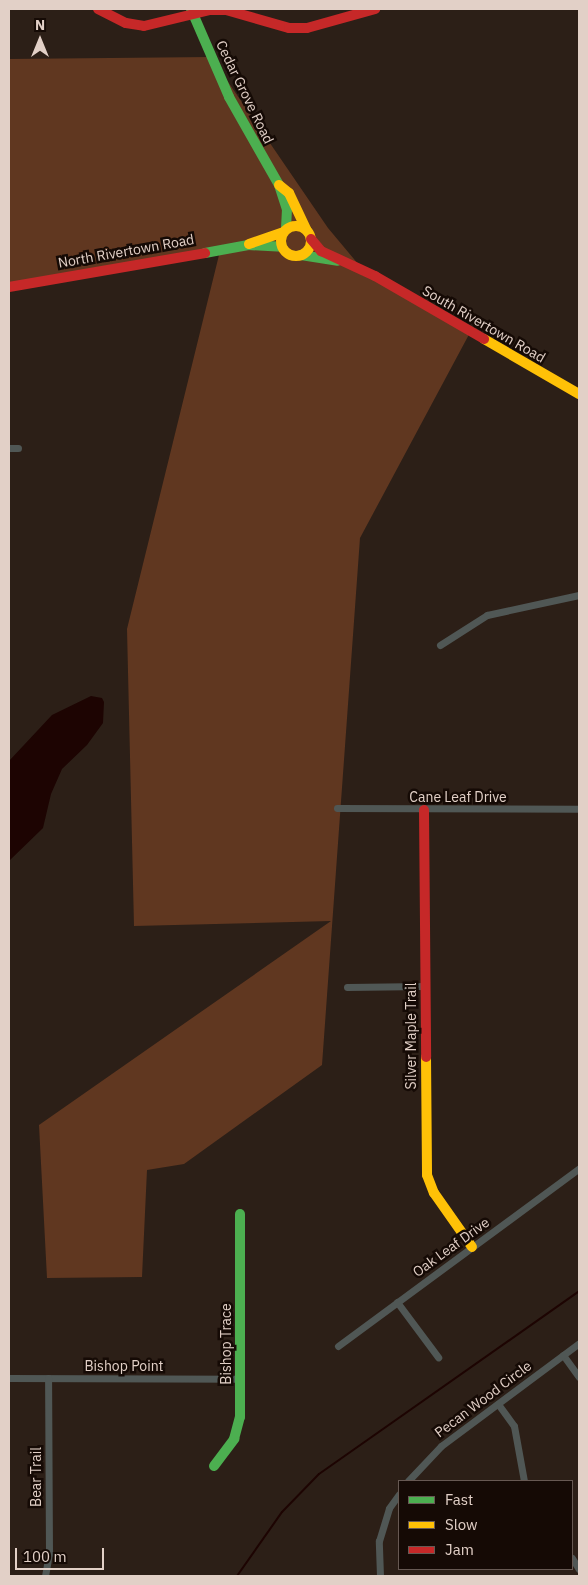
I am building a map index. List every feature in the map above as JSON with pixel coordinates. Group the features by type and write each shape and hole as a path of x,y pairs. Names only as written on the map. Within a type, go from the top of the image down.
{"street":[{"path":"98,9 126,23 144,26 192,12 226,10 289,28 307,28 375,9"},
{"name":"Cedar Grove Road","path":"192,12 229,97 279,185 287,209 285,231"},
{"name":"Cedar Grove Road","path":"279,185 290,193 309,235 321,252 376,276"},
{"path":"299,226 309,235 309,249 301,255 292,256 282,247 285,231 299,226"},
{"name":"North Rivertown Road","path":"9,287 248,245 285,231"},
{"name":"North Rivertown Road","path":"248,245 282,247"},
{"name":"Cedar Grove Road","path":"301,255 330,262 338,261"},
{"name":"South Rivertown Road","path":"376,276 579,394"},
{"path":"9,448 18,448"},
{"path":"440,645 487,615 579,595"},
{"name":"Cane Leaf Drive","path":"337,808 424,810 579,809"},
{"name":"Silver Maple Trail","path":"424,810 426,1175 434,1193 472,1247"},
{"path":"346,987 425,986"},
{"name":"Oak Leaf Drive","path":"338,1346 579,1168"},
{"name":"Bishop Trace","path":"214,1466 234,1439 238,1425 240,1379 240,1214"},
{"path":"397,1302 438,1357"},
{"name":"Pecan Wood Circle","path":"409,1480 441,1446 579,1343"},
{"path":"563,1356 579,1377"},
{"name":"Bishop Point","path":"9,1378 240,1379"},
{"name":"Bear Trail","path":"45,1576 49,1554 48,1378"},
{"path":"498,1404 514,1426 524,1480"},
{"path":"380,1576 379,1541 390,1508 398,1496"}],"shaded area":[{"path":"211,57 328,228 369,277 473,327 360,538 322,1065 184,1164 147,1170 142,1277 47,1278 39,1125 331,921 134,926 127,629 219,255 9,285 9,59"},
{"path":"91,696 102,698 104,702 103,723 87,745 62,769 51,794 43,828 9,861 9,761 52,715"}],"waterway":[{"path":"237,1576 282,1512 319,1474 579,1291"}],"traffic: fast":[{"path":"191,9 229,97 279,185 287,209 286,229"},
{"path":"205,253 248,245 282,247"},
{"path":"301,255 338,261"},
{"path":"214,1466 234,1439 240,1417 240,1214"}],"traffic: slow":[{"path":"279,185 289,193 307,231"},
{"path":"296,226 307,230 311,241 307,252 296,256 285,252 281,241 285,230 296,226"},
{"path":"249,244 283,232"},
{"path":"484,339 579,394"},
{"path":"426,1057 427,1175 434,1193 472,1247"}],"traffic: jam":[{"path":"98,9 126,23 144,26 210,10 226,10 289,28 307,28 375,9"},
{"path":"311,239 321,251 375,276 484,339"},
{"path":"9,287 205,253"},
{"path":"424,810 426,1057"}]}
